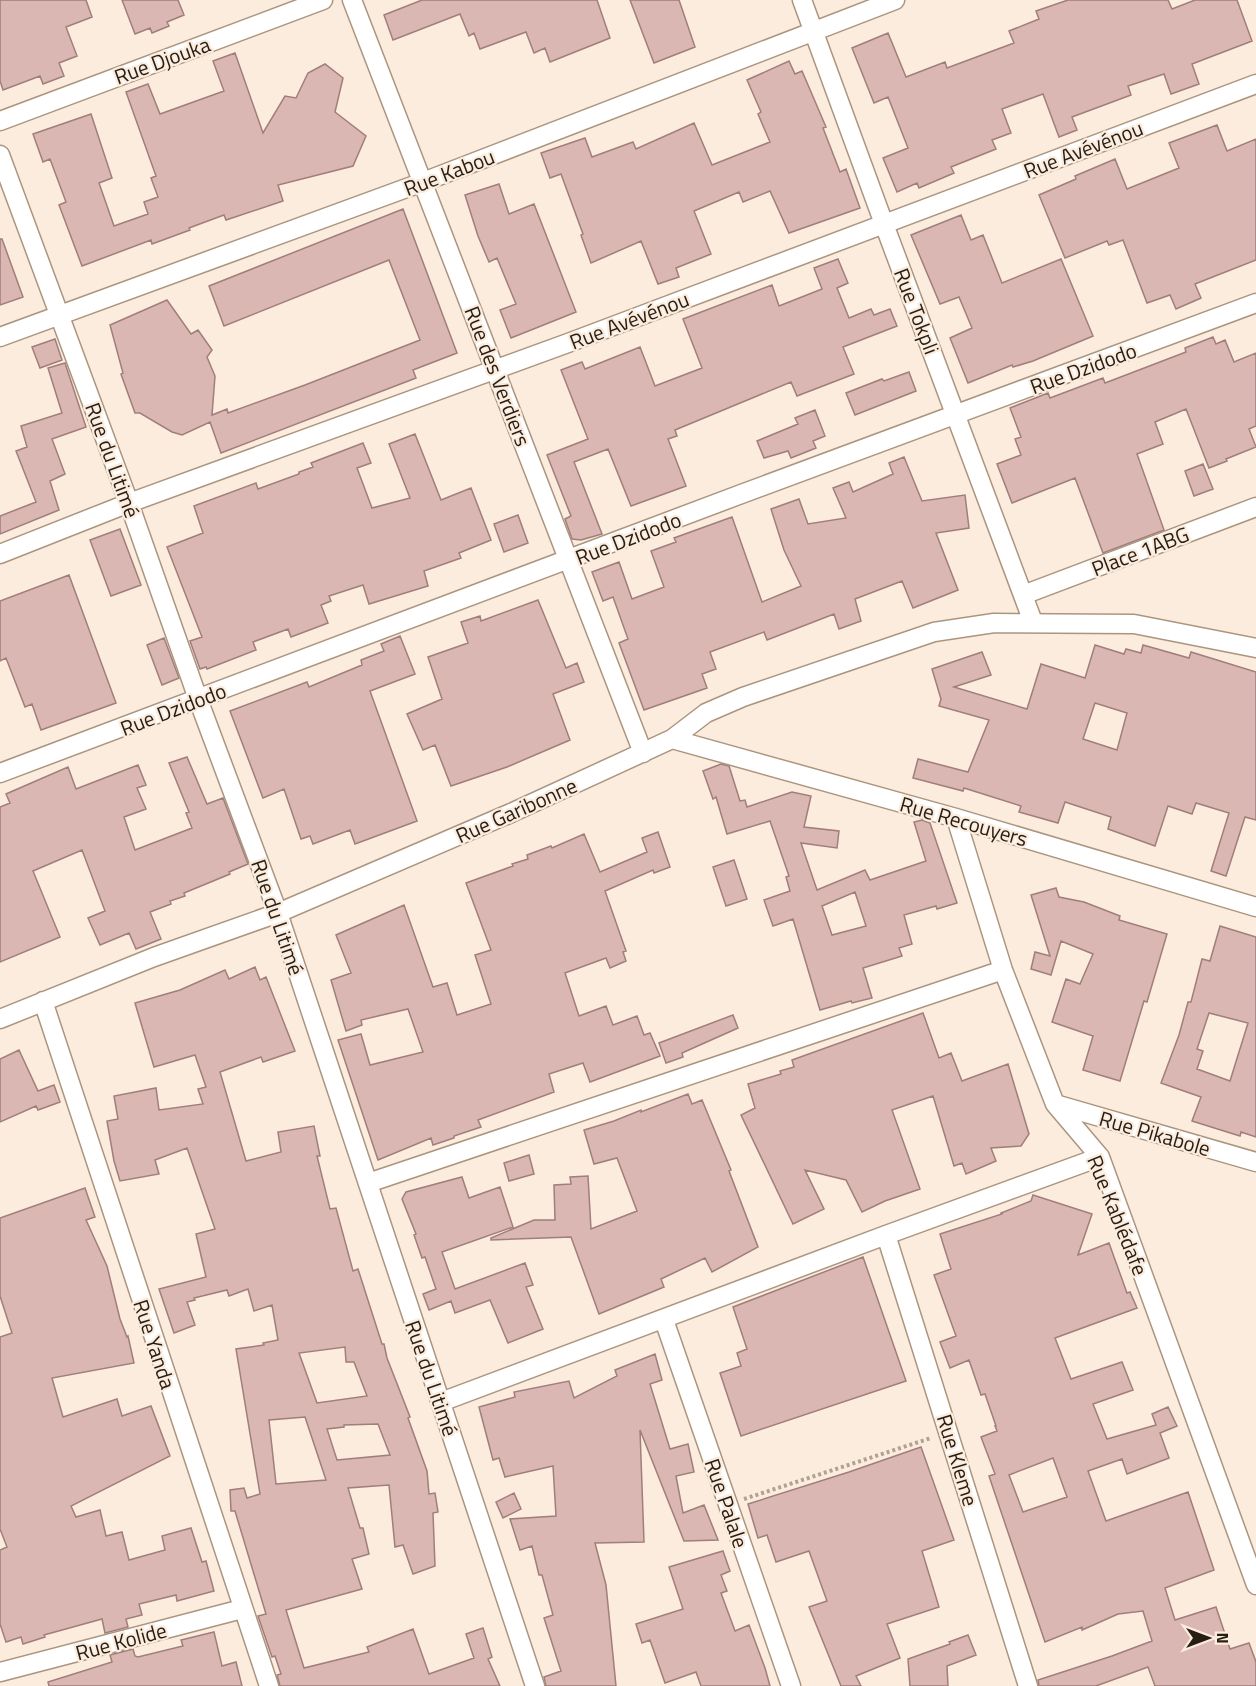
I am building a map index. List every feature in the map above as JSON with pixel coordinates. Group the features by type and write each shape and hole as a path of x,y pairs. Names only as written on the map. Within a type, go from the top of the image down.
{"street":[{"name":"Rue Djouka","path":"0,121 323,0"},
{"name":"Rue des Verdiers","path":"352,0 643,753"},
{"name":"Rue Tokpli","path":"802,0 1034,622"},
{"name":"Rue Kabou","path":"0,337 423,182 895,0"},
{"name":"Rue Avévénou","path":"0,554 129,503 495,370 1256,84"},
{"name":"Rue du Litimé","path":"0,155 278,913 413,1325 441,1402 535,1686"},
{"name":"Rue Dzidodo","path":"0,773 1256,303"},
{"name":"Place 1ABG","path":"1023,595 1256,507"},
{"name":"Rue Garibonne","path":"0,1019 154,957 278,913 511,813 672,739 706,713 743,697 934,632 994,623 1034,622"},
{"path":"1034,622 1134,624 1256,648"},
{"name":"Rue Recouyers","path":"672,739 956,818 1256,907"},
{"name":"Rue Kablédafe","path":"956,818 1003,970 1055,1104 1100,1157 1256,1585"},
{"path":"368,1183 1003,970"},
{"name":"Rue Yanda","path":"43,1001 268,1686"},
{"name":"Rue Pikabole","path":"1055,1104 1256,1162"},
{"path":"441,1402 1100,1157"},
{"name":"Rue Kleme","path":"886,1235 1028,1686"},
{"name":"Rue Palale","path":"664,1320 791,1686"},
{"name":"Rue Kolide","path":"0,1672 242,1609"}],"path":[{"path":"727,1504 949,1432"}],"building":[{"path":"0,0 86,0 92,17 66,27 77,56 59,63 64,76 43,84 40,76 3,90 0,81"},
{"path":"122,0 178,0 184,15 167,22 169,26 152,33 150,28 135,34"},
{"path":"422,0 597,0 610,38 550,62 545,48 534,53 526,32 480,49 474,33 469,36 460,14 393,40 384,15"},
{"path":"630,0 679,0 695,47 654,63"},
{"path":"1068,0 1168,0 1172,9 1195,0 1237,0 1252,41 1192,64 1199,84 1171,94 1164,74 1128,86 1131,95 1072,117 1077,130 1059,137 1043,94 1002,109 1011,133 992,140 996,149 951,167 954,173 919,188 917,183 897,192 883,158 908,148 888,97 874,103 852,48 888,33 906,77 945,62 947,68 1014,43 1009,31 1039,19 1036,11"},
{"path":"235,53 263,133 285,96 296,98 308,73 325,64 343,78 335,112 366,136 353,166 278,185 283,201 226,220 224,215 152,244 151,240 82,266 59,205 66,202 50,159 43,162 33,134 91,114 112,178 99,183 114,226 148,214 144,202 158,197 151,178 156,176 126,92 148,84 160,114 224,91 213,61"},
{"path":"789,61 795,74 802,71 826,127 823,128 840,172 846,169 860,208 789,233 770,191 743,202 739,192 694,211 711,254 676,268 679,277 658,284 641,241 591,263 561,174 550,178 541,153 585,138 592,157 633,142 636,149 694,123 712,165 770,142 758,114 761,112 747,80"},
{"path":"1217,125 1227,151 1256,139 1256,260 1195,284 1201,298 1176,309 1170,295 1147,303 1123,240 1109,245 1107,241 1065,258 1039,195 1115,159 1127,189 1179,168 1169,143"},
{"path":"499,184 509,214 534,204 576,312 511,338 500,310 516,304 497,258 489,262 465,195"},
{"path":"403,209 457,353 413,370 416,378 221,453 210,422 182,435 172,432 140,413 135,413 121,374 123,373 110,325 167,300 191,334 198,330 212,350 207,357 215,376 212,415 227,409 228,413 420,340 389,260 224,326 209,286"},
{"path":"961,215 971,240 983,235 1002,283 1061,259 1093,336 1033,361 1013,367 1012,365 968,383 950,338 972,328 959,297 940,304 911,235"},
{"path":"0,239 2,239 23,297 0,305"},
{"path":"838,259 848,283 837,288 849,318 871,309 874,315 890,309 897,326 843,347 854,374 797,396 791,382 675,430 677,436 668,439 686,486 631,506 608,449 574,462 602,534 581,540 572,539 565,519 571,516 547,455 588,439 561,370 582,362 585,369 640,347 655,386 702,368 683,319 772,285 779,306 822,289 814,268"},
{"path":"1213,337 1216,344 1225,340 1234,362 1256,353 1256,426 1249,429 1256,447 1209,468 1186,409 1155,422 1163,444 1137,454 1164,530 1103,553 1075,478 1012,503 997,464 1021,455 1015,439 1021,437 1010,408 1048,393 1050,398 1103,378 1105,383 1186,352 1185,348"},
{"path":"55,339 62,360 40,368 32,347"},
{"path":"65,363 86,427 52,439 65,474 50,481 59,510 0,534 0,516 36,502 16,451 27,447 21,426 62,413 48,368"},
{"path":"909,372 916,391 855,415 846,393 882,379 884,381"},
{"path":"815,410 825,436 813,441 816,448 791,458 788,451 764,458 757,441 798,424 795,418"},
{"path":"415,434 441,500 471,488 491,540 459,553 461,558 424,571 428,586 369,604 363,585 329,596 331,601 321,605 328,623 291,637 288,629 253,642 256,650 207,669 206,667 200,669 190,641 202,637 167,547 203,533 194,506 256,483 258,489 299,474 313,467 311,463 363,443 371,463 357,468 372,508 410,498 389,444"},
{"path":"904,457 922,501 965,495 969,528 936,533 958,590 913,608 902,581 855,599 861,621 839,629 834,614 767,640 764,632 710,652 716,669 702,674 707,688 644,710 619,643 628,639 613,597 603,601 592,572 619,562 632,599 664,587 651,551 676,542 674,538 732,517 762,602 801,586 784,550 771,509 799,499 808,524 846,518 833,488 849,482 853,492 893,474 889,463"},
{"path":"1203,464 1213,489 1194,496 1185,471"},
{"path":"518,515 528,543 504,552 494,524"},
{"path":"120,529 141,585 111,596 90,540"},
{"path":"69,575 116,703 41,730 32,704 25,707 6,658 0,661 0,601"},
{"path":"538,600 566,668 577,663 584,682 553,694 570,740 507,767 451,786 435,745 423,750 407,714 442,699 428,657 468,643 461,622 480,616 481,621"},
{"path":"400,636 415,674 370,691 417,821 355,844 350,830 313,844 310,836 301,839 284,789 263,798 230,711 307,682 309,687 362,665 361,660 384,651 381,644"},
{"path":"164,638 179,678 162,685 147,645"},
{"path":"1095,645 1124,654 1126,649 1141,653 1143,645 1189,658 1191,652 1256,672 1256,820 1245,817 1226,876 1211,871 1229,813 1196,803 1192,814 1168,806 1155,846 1108,829 1111,817 1065,802 1058,823 1019,812 1021,806 964,788 963,791 913,778 918,759 968,772 989,720 939,706 941,699 932,669 982,652 991,675 954,687 1027,709 1041,664 1085,678","holes":["1095,703 1127,713 1117,750 1083,739"]},
{"path":"187,757 207,804 223,798 248,864 184,893 185,896 170,901 171,904 150,912 161,939 136,949 129,933 100,945 88,918 105,911 82,850 33,871 60,937 0,962 0,807 10,803 6,794 68,767 76,789 138,765 146,785 137,788 146,809 124,817 135,850 192,828 186,813 189,812 169,763"},
{"path":"721,764 729,766 740,801 745,800 747,807 792,792 811,796 804,827 839,831 837,848 801,843 817,890 865,870 870,880 926,861 914,822 922,820 930,823 957,903 904,915 912,944 899,948 902,956 863,968 872,998 820,1010 793,919 773,926 764,900 790,891 786,877 789,876 770,821 727,834 716,797 713,799 703,771","holes":["855,892 866,926 832,935 822,906"]},
{"path":"658,832 670,867 654,873 653,870 605,891 626,951 623,952 626,961 610,968 606,958 565,973 579,1016 606,1006 613,1025 637,1016 644,1035 650,1033 660,1056 590,1082 583,1063 549,1074 554,1092 478,1120 481,1127 454,1136 454,1138 433,1145 431,1138 378,1160 338,1040 361,1034 370,1065 423,1052 408,1009 361,1020 362,1025 346,1031 331,980 351,973 336,935 404,905 433,987 447,983 457,1015 491,1004 475,955 491,950 466,883 513,866 512,864 528,859 527,855 551,846 552,848 584,834 600,872 647,852 642,838"},
{"path":"734,860 747,899 726,906 713,867"},
{"path":"1056,888 1059,897 1084,902 1120,916 1119,920 1167,934 1120,1081 1083,1070 1093,1036 1052,1022 1066,979 1080,984 1093,954 1061,941 1051,975 1031,969 1035,952 1050,956 1031,895"},
{"path":"1220,926 1256,937 1256,1137 1241,1132 1240,1136 1192,1121 1201,1097 1161,1083 1179,1035 1188,1002 1191,1002 1202,959 1210,961","holes":["1209,1013 1248,1023 1230,1081 1197,1069 1203,1051 1197,1049"]},
{"path":"255,967 260,980 266,977 295,1051 263,1062 261,1057 220,1072 246,1161 281,1152 278,1132 314,1126 320,1156 317,1156 330,1209 336,1208 353,1271 358,1269 382,1344 384,1344 387,1358 410,1417 408,1418 427,1471 429,1494 435,1493 438,1512 433,1513 435,1566 413,1574 403,1545 395,1547 389,1485 348,1488 360,1528 363,1528 369,1554 352,1559 362,1589 286,1610 304,1668 369,1652 367,1647 413,1629 429,1674 474,1658 466,1634 483,1628 492,1657 488,1659 500,1686 280,1686 277,1675 281,1674 275,1656 272,1657 258,1616 266,1614 235,1511 231,1511 230,1490 244,1488 247,1498 260,1494 236,1349 264,1345 263,1343 278,1340 272,1305 254,1311 248,1289 229,1296 227,1290 194,1298 195,1300 187,1302 195,1325 174,1333 159,1289 206,1277 196,1234 215,1229 187,1148 155,1160 159,1174 120,1181 107,1121 118,1119 114,1096 156,1088 159,1110 203,1104 198,1089 206,1087 195,1055 154,1067 135,1003 180,990 225,970 229,979","holes":["345,1347 346,1362 354,1362 367,1396 317,1403 299,1353","305,1417 326,1480 276,1484 269,1420","378,1424 390,1455 337,1460 327,1429 344,1427 344,1425"]},
{"path":"923,1013 939,1058 951,1053 962,1081 1008,1064 1029,1134 1021,1146 991,1148 996,1161 966,1174 962,1163 954,1166 933,1096 892,1110 920,1189 862,1212 846,1180 805,1170 824,1209 793,1224 741,1115 755,1108 748,1084 781,1074 780,1071 794,1067 792,1060"},
{"path":"733,1015 738,1028 682,1053 683,1057 666,1063 659,1043"},
{"path":"19,1050 38,1091 54,1085 60,1102 38,1110 36,1106 0,1122 0,1059"},
{"path":"688,1094 692,1104 702,1100 731,1170 729,1171 758,1247 712,1272 705,1258 661,1279 664,1287 599,1314 571,1237 491,1240 491,1238 534,1220 555,1220 554,1185 571,1184 570,1177 588,1176 591,1229 637,1211 617,1158 594,1164 584,1130"},
{"path":"529,1155 534,1174 509,1181 504,1163"},
{"path":"462,1177 469,1198 500,1187 513,1227 442,1252 455,1289 525,1263 533,1285 526,1287 543,1329 508,1343 490,1300 455,1313 451,1301 429,1310 423,1294 436,1289 425,1257 422,1258 414,1235 416,1234 402,1199 406,1192"},
{"path":"85,1188 95,1217 86,1220 107,1266 134,1363 52,1378 63,1417 117,1399 122,1416 151,1406 170,1456 71,1506 76,1517 100,1510 106,1536 122,1532 129,1560 165,1550 162,1536 191,1528 202,1562 206,1561 214,1591 177,1601 176,1595 139,1604 142,1615 126,1619 128,1627 105,1633 102,1619 44,1635 45,1637 23,1644 21,1637 6,1642 0,1624 0,1550 7,1547 0,1529 0,1337 12,1333 0,1296 0,1218"},
{"path":"1033,1195 1092,1214 1078,1255 1109,1243 1127,1293 1130,1292 1137,1308 1055,1338 1071,1379 1122,1362 1133,1390 1093,1404 1107,1439 1156,1425 1152,1414 1168,1407 1177,1426 1160,1433 1169,1458 1127,1474 1122,1459 1088,1471 1106,1521 1188,1492 1214,1570 1165,1588 1175,1620 1216,1607 1230,1649 1249,1643 1256,1662 1256,1686 1155,1686 1148,1667 1096,1686 1039,1686 1038,1680 1152,1641 1143,1611 1118,1614 1082,1630 1082,1627 1045,1642 989,1476 995,1474 981,1437 997,1431 985,1394 981,1395 969,1360 950,1368 940,1342 956,1336 934,1275 951,1269 940,1234 1002,1214 1031,1201","holes":["1053,1458 1067,1497 1023,1512 1009,1475"]},
{"path":"863,1257 906,1381 741,1436 720,1373 741,1366 737,1353 747,1349 733,1307"},
{"path":"655,1354 662,1380 650,1384 670,1449 688,1444 694,1472 676,1476 683,1513 704,1505 718,1540 684,1541 640,1430 644,1542 595,1543 606,1585 616,1686 546,1686 544,1677 561,1671 544,1618 553,1615 532,1546 520,1550 510,1519 556,1516 553,1466 505,1477 499,1458 493,1460 479,1407 515,1397 514,1392 569,1381 574,1398 617,1376 615,1370"},
{"path":"921,1447 954,1540 922,1551 939,1607 887,1624 900,1658 856,1676 861,1686 841,1686 809,1607 827,1601 809,1551 776,1562 767,1535 758,1538 748,1504"},
{"path":"514,1493 521,1509 503,1518 496,1502"},
{"path":"723,1551 730,1571 721,1575 727,1591 721,1593 735,1631 749,1625 770,1686 701,1686 696,1672 665,1683 650,1640 642,1643 636,1624 683,1609 669,1567"},
{"path":"214,1632 222,1666 236,1662 242,1686 49,1686 48,1682 112,1662 110,1655 133,1649 135,1656 138,1657 183,1646 181,1640"},
{"path":"968,1635 976,1655 947,1666 948,1686 910,1686 908,1659"}]}
